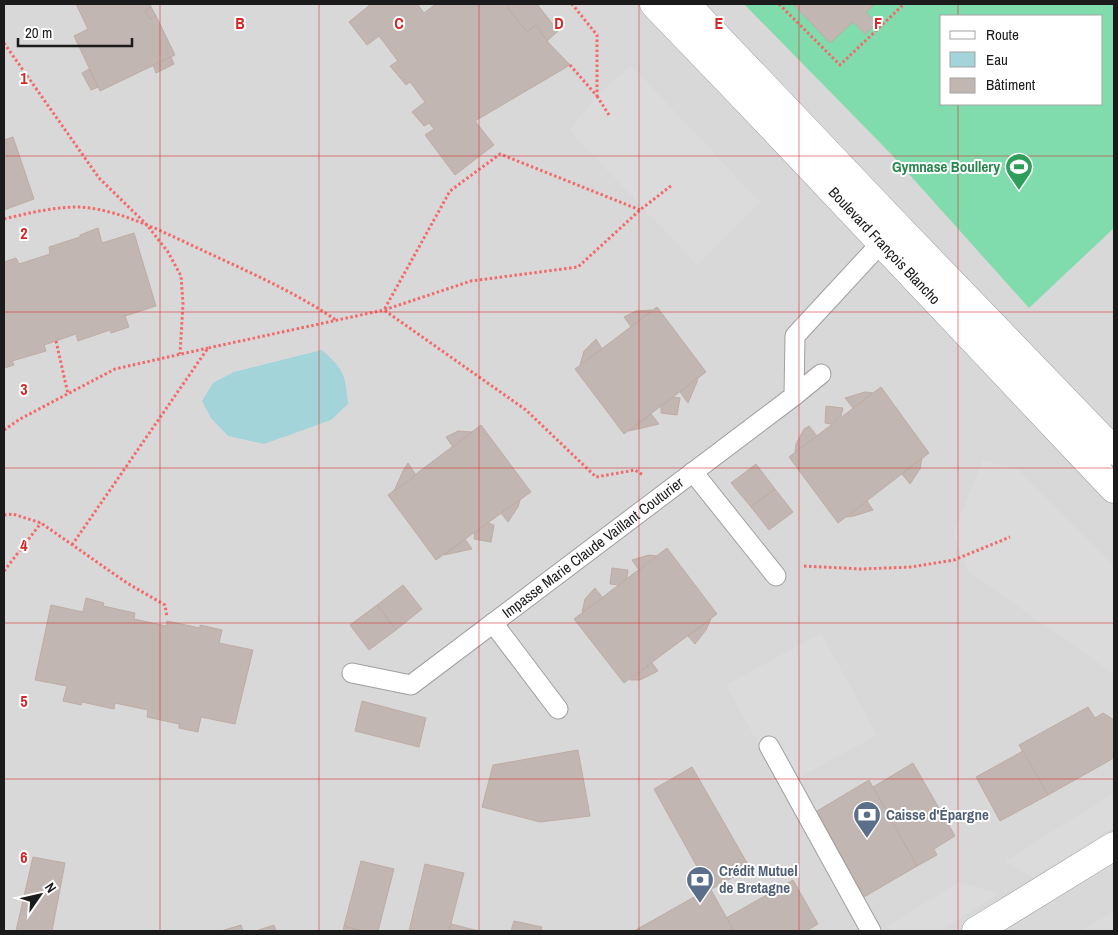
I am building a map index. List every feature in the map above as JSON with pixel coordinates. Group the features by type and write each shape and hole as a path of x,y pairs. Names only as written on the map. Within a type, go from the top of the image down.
{"street":[{"name":"Boulevard François Blancho","path":"654,4 756,109 1114,489"},
{"name":"Boulevard François Blancho","path":"686,4 899,228 1110,438"},
{"path":"976,931 1114,846"}],"lane":[{"path":"794,396 795,336 881,243"},
{"name":"Impasse Marie Claude Vaillant Couturier","path":"352,672 411,685 667,493 821,374"},
{"name":"Impasse Marie Claude Vaillant Couturier","path":"693,472 773,572"},
{"name":"Impasse Marie Claude Vaillant Couturier","path":"493,623 558,709"},
{"path":"770,746 871,931"}],"path":[{"path":"572,4 596,35 597,96"},
{"path":"779,4 840,65 904,4"},
{"path":"4,43 99,178 147,225 168,252 181,276 183,304 180,354"},
{"path":"570,65 597,96 610,115"},
{"path":"384,310 450,191 500,154 640,210"},
{"path":"4,430 115,369 384,310 471,281 578,267 640,210 672,185"},
{"path":"4,219 44,209 80,207 119,215 147,225 249,272 312,304 336,320"},
{"path":"384,310 526,410 596,477 635,470 667,493"},
{"path":"56,341 68,394"},
{"path":"72,545 208,348"},
{"path":"4,515 13,514 41,523 165,606 167,616"},
{"path":"4,571 41,523"},
{"path":"773,572 808,566 861,569 911,567 954,560 1010,537"}],"shaded area":[{"path":"4,4 1114,4 1114,931 4,931"},
{"path":"631,65 760,202 697,265 569,130 597,96"},
{"path":"983,460 1018,470 1114,566 1114,674 969,572 953,534"},
{"path":"821,633 877,735 782,787 726,685"},
{"path":"1114,793 1114,827 1032,877 1005,861"},
{"path":"959,882 999,894 939,931 898,931 886,927"},
{"path":"1114,911 1114,931 1082,931"}],"green space":[{"name":"Gymnase Boullery","path":"744,4 1114,4 1114,228 1029,308 891,154"}],"water":[{"path":"322,350 340,368 345,379 347,394 348,404 331,420 264,444 228,436 211,418 202,401 213,383 234,372"}],"building":[{"path":"76,4 150,4 151,7 145,10 150,19 156,16 175,55 100,91 74,36 88,29"},
{"path":"371,4 420,4 418,5 424,13 436,4 505,4 527,32 536,25 547,41 570,65 475,121 494,145 455,175 425,135 434,129 429,123 424,126 412,112 425,102 410,82 406,85 390,66 398,61 379,36 367,45 349,22"},
{"path":"505,4 537,4 558,31 547,41 536,25 527,32"},
{"path":"793,4 875,4 866,12 876,24 865,34 853,22 830,43"},
{"path":"151,7 156,16 150,19 145,10"},
{"path":"171,57 174,64 156,73 153,65"},
{"path":"89,69 98,87 91,90 82,73"},
{"path":"13,137 34,199 4,210 4,140"},
{"path":"98,228 102,243 134,233 156,306 125,316 129,327 111,333 110,330 78,341 76,334 44,345 46,351 12,361 14,365 4,368 4,262 16,258 19,264 50,254 49,247 80,237 80,235"},
{"path":"657,307 706,372 624,434 575,369"},
{"path":"652,310 631,327 624,317 636,311"},
{"path":"596,339 602,349 580,365 584,351"},
{"path":"698,377 697,382 688,403 680,392"},
{"path":"881,387 929,453 838,523 789,457"},
{"path":"865,392 873,393 853,408 845,398"},
{"path":"673,397 680,398 677,415 661,413 661,406"},
{"path":"826,406 843,408 841,416 831,424 825,423"},
{"path":"651,414 659,424 629,431"},
{"path":"481,425 531,492 436,560 388,495"},
{"path":"809,426 817,436 795,452 796,444 804,429"},
{"path":"458,431 472,432 453,447 446,437"},
{"path":"922,458 920,469 910,484 902,474"},
{"path":"408,463 416,475 394,491 403,471"},
{"path":"756,464 775,489 751,507 731,483"},
{"path":"775,489 793,512 769,530 751,507"},
{"path":"520,500 518,507 508,522 501,513"},
{"path":"867,501 873,510 847,517"},
{"path":"488,523 494,525 491,542 474,539 475,532"},
{"path":"465,539 472,549 444,555"},
{"path":"667,548 717,614 624,683 574,619"},
{"path":"649,555 657,556 639,570 632,560"},
{"path":"612,568 628,570 627,578 619,585 610,584"},
{"path":"403,585 422,609 396,630 377,605"},
{"path":"595,588 603,598 582,612 585,599"},
{"path":"86,598 104,603 103,606 135,613 134,619 166,626 167,621 200,628 200,625 222,630 219,643 253,650 235,724 201,717 198,732 179,728 179,724 147,717 148,710 115,703 114,709 82,702 81,705 63,701 67,686 35,680 51,605 83,612"},
{"path":"377,605 396,630 369,650 350,625"},
{"path":"711,619 706,630 695,644 688,636"},
{"path":"652,663 658,671 640,680 630,680"},
{"path":"362,701 426,718 419,747 355,731"},
{"path":"1088,707 1095,718 1103,713 1114,720 1114,758 1048,795 1019,745"},
{"path":"578,750 590,816 540,822 482,807 493,765"},
{"path":"1023,751 1048,795 1000,821 976,777"},
{"path":"913,763 955,836 934,849 937,855 917,866 873,787"},
{"path":"692,767 750,868 710,890 654,789"},
{"name":"Caisse d'Épargne","path":"869,780 917,866 864,897 817,811"},
{"path":"33,857 65,863 52,931 16,931"},
{"path":"361,861 394,869 378,931 362,931 344,926"},
{"path":"425,864 464,873 449,931 409,931"},
{"path":"793,880 818,924 806,931 734,931 726,918"},
{"name":"Crédit Mutuel de Bretagne","path":"710,888 734,931 634,931"},
{"path":"514,921 542,927 541,931 511,931"},
{"path":"451,924 479,931 449,931"},
{"path":"241,925 243,931 221,931"},
{"path":"274,925 276,931 256,931"},
{"path":"344,926 362,931 343,931"}],"place":[{"name":"Gymnase Boullery","path":"1019,191"},
{"name":"Caisse d'Épargne","path":"867,839"},
{"name":"Crédit Mutuel de Bretagne","path":"700,904"}]}
